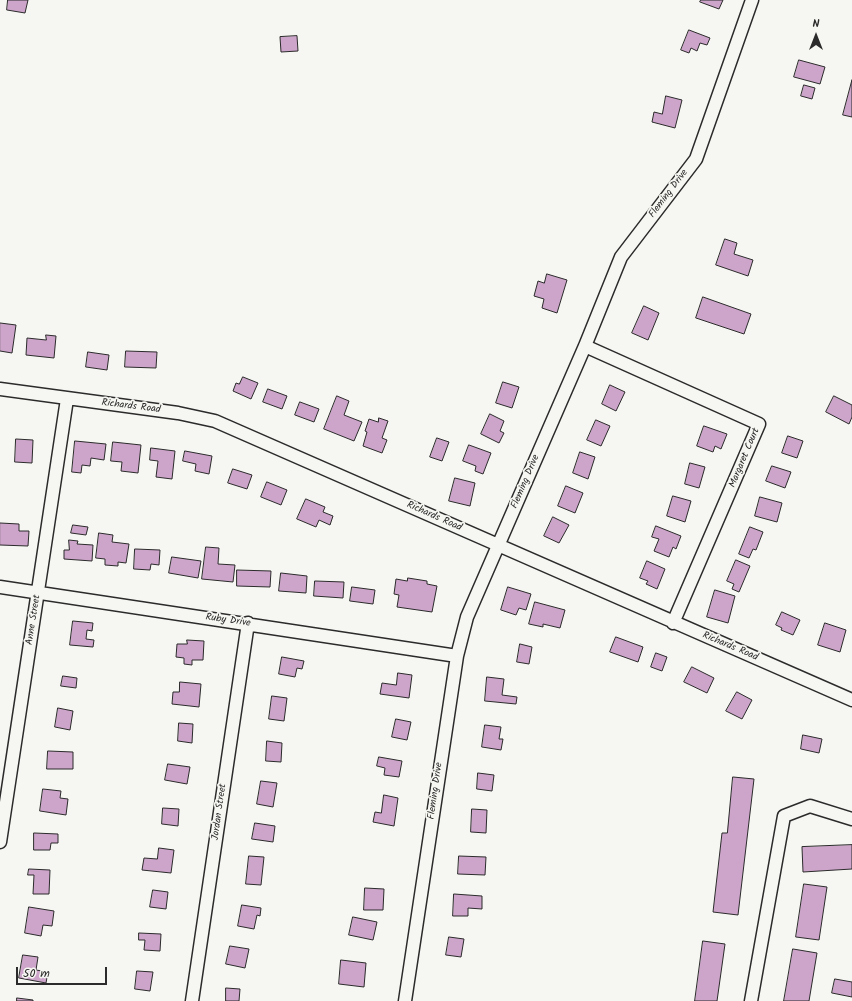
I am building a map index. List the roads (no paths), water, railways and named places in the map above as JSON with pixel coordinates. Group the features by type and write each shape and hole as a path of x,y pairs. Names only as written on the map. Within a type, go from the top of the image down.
{"street":[{"name":"Fleming Drive","path":"405,1001 457,656 467,617 586,346 621,257 696,159 752,0"},
{"name":"Margaret Court","path":"586,346 759,424 673,623"},
{"name":"Richards Road","path":"0,389 178,413 215,421 673,623 852,700"},
{"name":"Anne Street","path":"0,842 67,399"},
{"name":"Ruby Drive","path":"0,587 248,623 457,656"},
{"name":"Jordan Street","path":"192,1001 248,623"},
{"path":"751,1001 784,816 810,806 852,819"}]}
